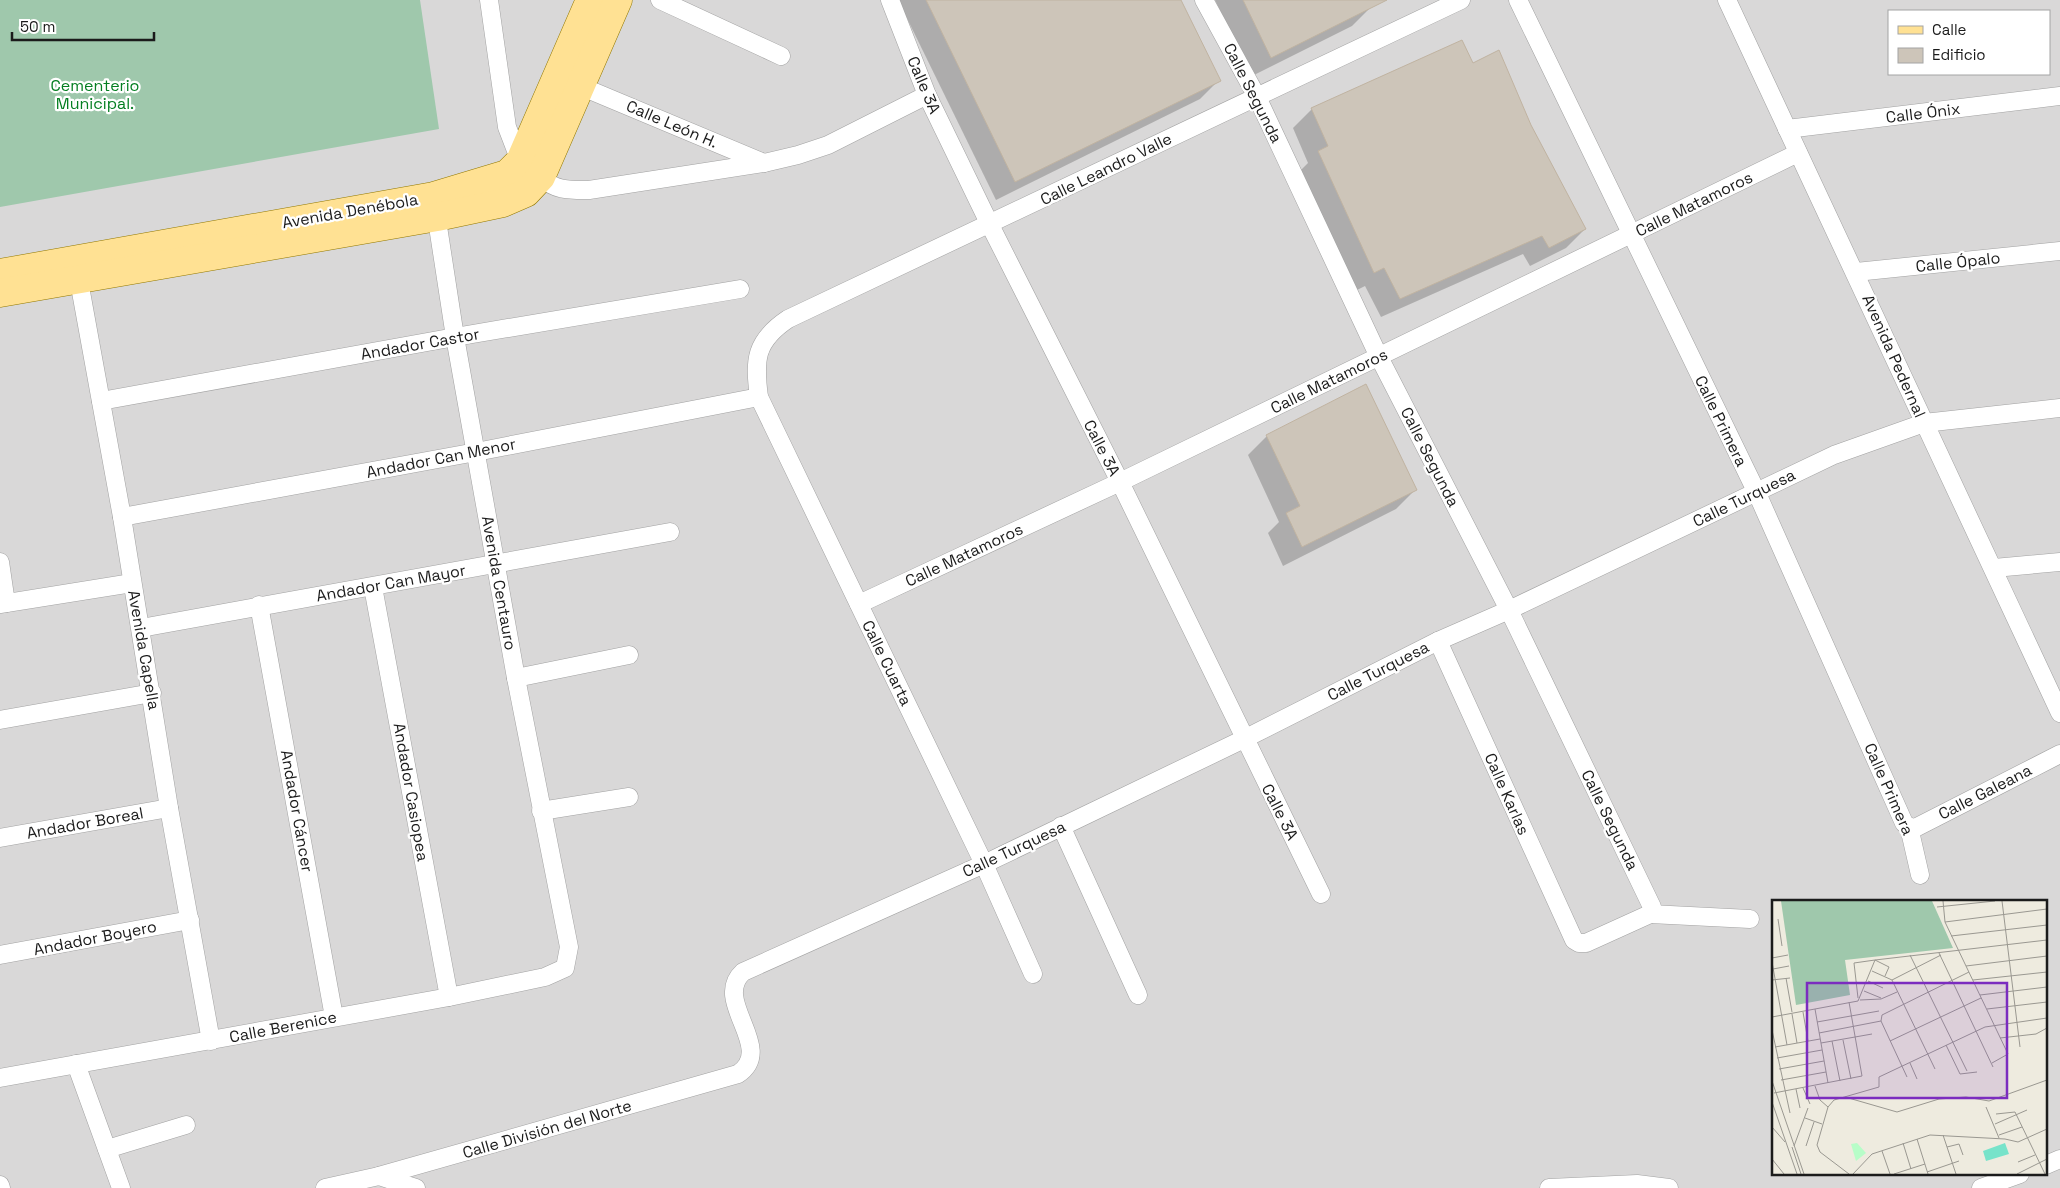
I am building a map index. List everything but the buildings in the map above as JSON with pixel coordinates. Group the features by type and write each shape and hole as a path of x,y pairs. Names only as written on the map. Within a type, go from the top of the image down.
{"main road":[{"name":"Avenida Denébola","path":"530,169 590,0"},
{"name":"Avenida Denébola","path":"0,293 76,270 435,207 507,174 530,169 580,86 618,0"},
{"name":"Avenida Denébola","path":"0,273 76,270"}],"street":[{"path":"489,0 507,127 530,169 550,186 567,190 590,190 764,163 828,145 927,95"},
{"path":"660,0 781,56"},
{"name":"Calle 3A","path":"890,0 927,95 1120,482 1321,894"},
{"name":"Calle Segunda","path":"1204,0 1257,97 1379,356 1509,610 1652,907 1650,914"},
{"name":"Calle Leandro Valle","path":"760,349 770,331 788,319 1461,0"},
{"name":"Calle Primera","path":"1518,0 1630,235 1756,491 1904,823 1908,827 1920,875"},
{"name":"Avenida Pedernal","path":"1727,0 1786,129 1856,272 1924,423 1994,568 2060,713"},
{"name":"Calle León H.","path":"580,86 764,163"},
{"name":"Calle Ónix","path":"1786,129 2060,96"},
{"name":"Calle Matamoros","path":"859,604 1120,482 1798,153"},
{"name":"Avenida Centauro","path":"435,207 455,337 516,678 569,947 565,968"},
{"name":"Calle Ópalo","path":"1856,272 2060,251"},
{"name":"Avenida Capella","path":"76,270 122,517 152,693 169,808 211,1040"},
{"name":"Andador Castor","path":"101,401 455,337 740,289"},
{"name":"Calle Cuarta","path":"760,349 756,370 759,396 984,864 1033,974"},
{"name":"Andador Can Menor","path":"122,517 476,452 759,396"},
{"name":"Calle Turquesa","path":"751,1048 735,1002 733,983 743,972 984,864 1244,739 1438,641 1509,610 1834,455 1924,423 2060,408"},
{"name":"Andador Can Mayor","path":"141,628 259,605 372,587 670,532"},
{"path":"0,562 3,604 132,583"},
{"path":"1994,568 2060,562"},
{"name":"Andador Casiopea","path":"372,587 449,997"},
{"name":"Andador Cáncer","path":"259,605 334,1017"},
{"name":"Calle Karlas","path":"1438,641 1574,940 1579,944 1586,943 1650,914"},
{"path":"516,678 629,654"},
{"path":"0,720 152,693"},
{"name":"Calle Galeana","path":"1908,827 1915,828 2060,754"},
{"path":"541,812 629,797"},
{"name":"Andador Boreal","path":"0,838 169,808"},
{"path":"1061,826 1138,995"},
{"path":"1650,914 1750,919"},
{"name":"Andador Boyero","path":"0,955 190,920"},
{"name":"Calle Berenice","path":"0,1078 449,997 546,977 565,968"},
{"name":"Calle División del Norte","path":"324,1188 379,1176 726,1079 746,1068 750,1061 751,1048"},
{"path":"76,1064 121,1188"},
{"path":"107,1149 186,1125"},
{"path":"2048,1164 2060,1159"},
{"path":"379,1176 416,1188"},
{"path":"1981,1188 2014,1176"},
{"path":"1549,1188 1637,1184 1670,1188"}],"shaded area":[{"path":"0,0 2060,0 2060,1188 0,1188"}],"green space":[{"name":"Cementerio Municipal.","path":"0,0 420,0 439,129 0,207"}]}
